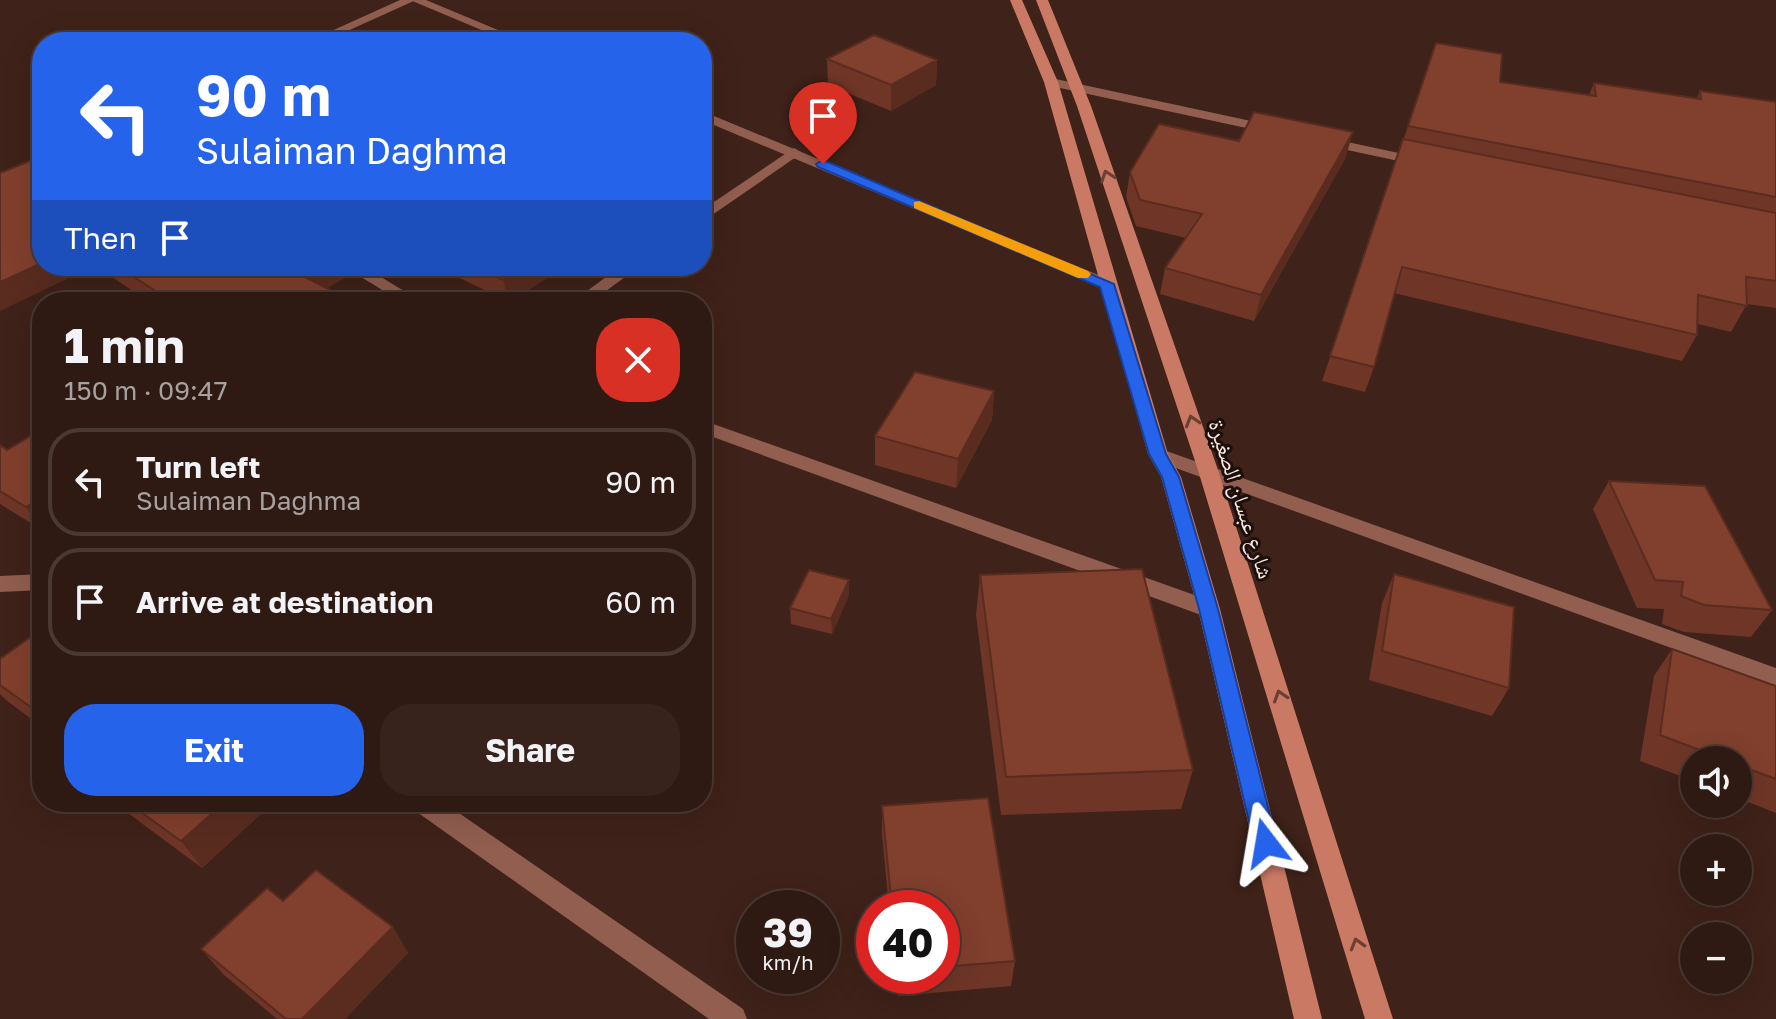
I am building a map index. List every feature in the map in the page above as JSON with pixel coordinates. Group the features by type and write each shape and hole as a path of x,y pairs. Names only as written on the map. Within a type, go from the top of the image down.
{"street":[{"path":"336,32 410,0"},
{"path":"416,0 496,32"},
{"path":"1016,0 1051,82 1107,284 1158,454 1171,477 1209,609 1308,1019"},
{"name":"شارع عبسان الصغيرة","path":"1042,0 1077,88 1208,472 1324,832 1379,1019"},
{"path":"1051,82 1295,135"},
{"path":"712,119 1107,284"},
{"path":"1310,138 1435,165"},
{"path":"712,210 794,152"},
{"path":"368,276 396,292"},
{"path":"594,292 618,276"},
{"path":"712,430 1209,609"},
{"path":"1158,454 1776,677"},
{"path":"0,584 32,582"},
{"path":"437,812 733,1019"}],"building":[{"path":"874,35 937,60 891,85 827,59"},
{"path":"1436,43 1502,54 1500,82 1596,96 1594,83 1701,99 1700,91 1776,102 1776,197 1408,126"},
{"path":"1254,112 1353,132 1261,295 1165,268 1202,214 1140,200 1130,172 1159,124 1239,141"},
{"path":"1403,139 1776,213 1776,281 1746,277 1747,306 1698,295 1697,335 1402,267 1374,367 1330,356"},
{"path":"32,160 32,268 0,282 0,173"},
{"path":"132,276 303,276 334,292 157,292"},
{"path":"915,372 994,391 958,459 875,436"},
{"path":"32,435 32,503 26,507 0,491 0,445 7,450"},
{"path":"1609,481 1705,486 1772,610 1704,605 1681,596 1683,582 1655,580"},
{"path":"1142,569 1193,770 1006,777 980,575"},
{"path":"809,570 849,580 831,619 790,608"},
{"path":"1394,574 1514,607 1509,688 1382,651"},
{"path":"32,636 32,708 0,685 0,659"},
{"path":"1672,649 1776,686 1776,779 1752,770 1752,746 1689,746 1660,735"},
{"path":"988,798 1015,961 960,966 960,890 890,890 882,806"},
{"path":"141,812 214,812 181,841"},
{"path":"316,870 393,927 302,1019 286,1019 201,949 267,888 283,901"}],"slow traffic":[{"path":"919,205 1083,274"}],"route":[{"path":"823,164 1107,284 1158,454 1171,477 1209,609 1266,843"}]}
